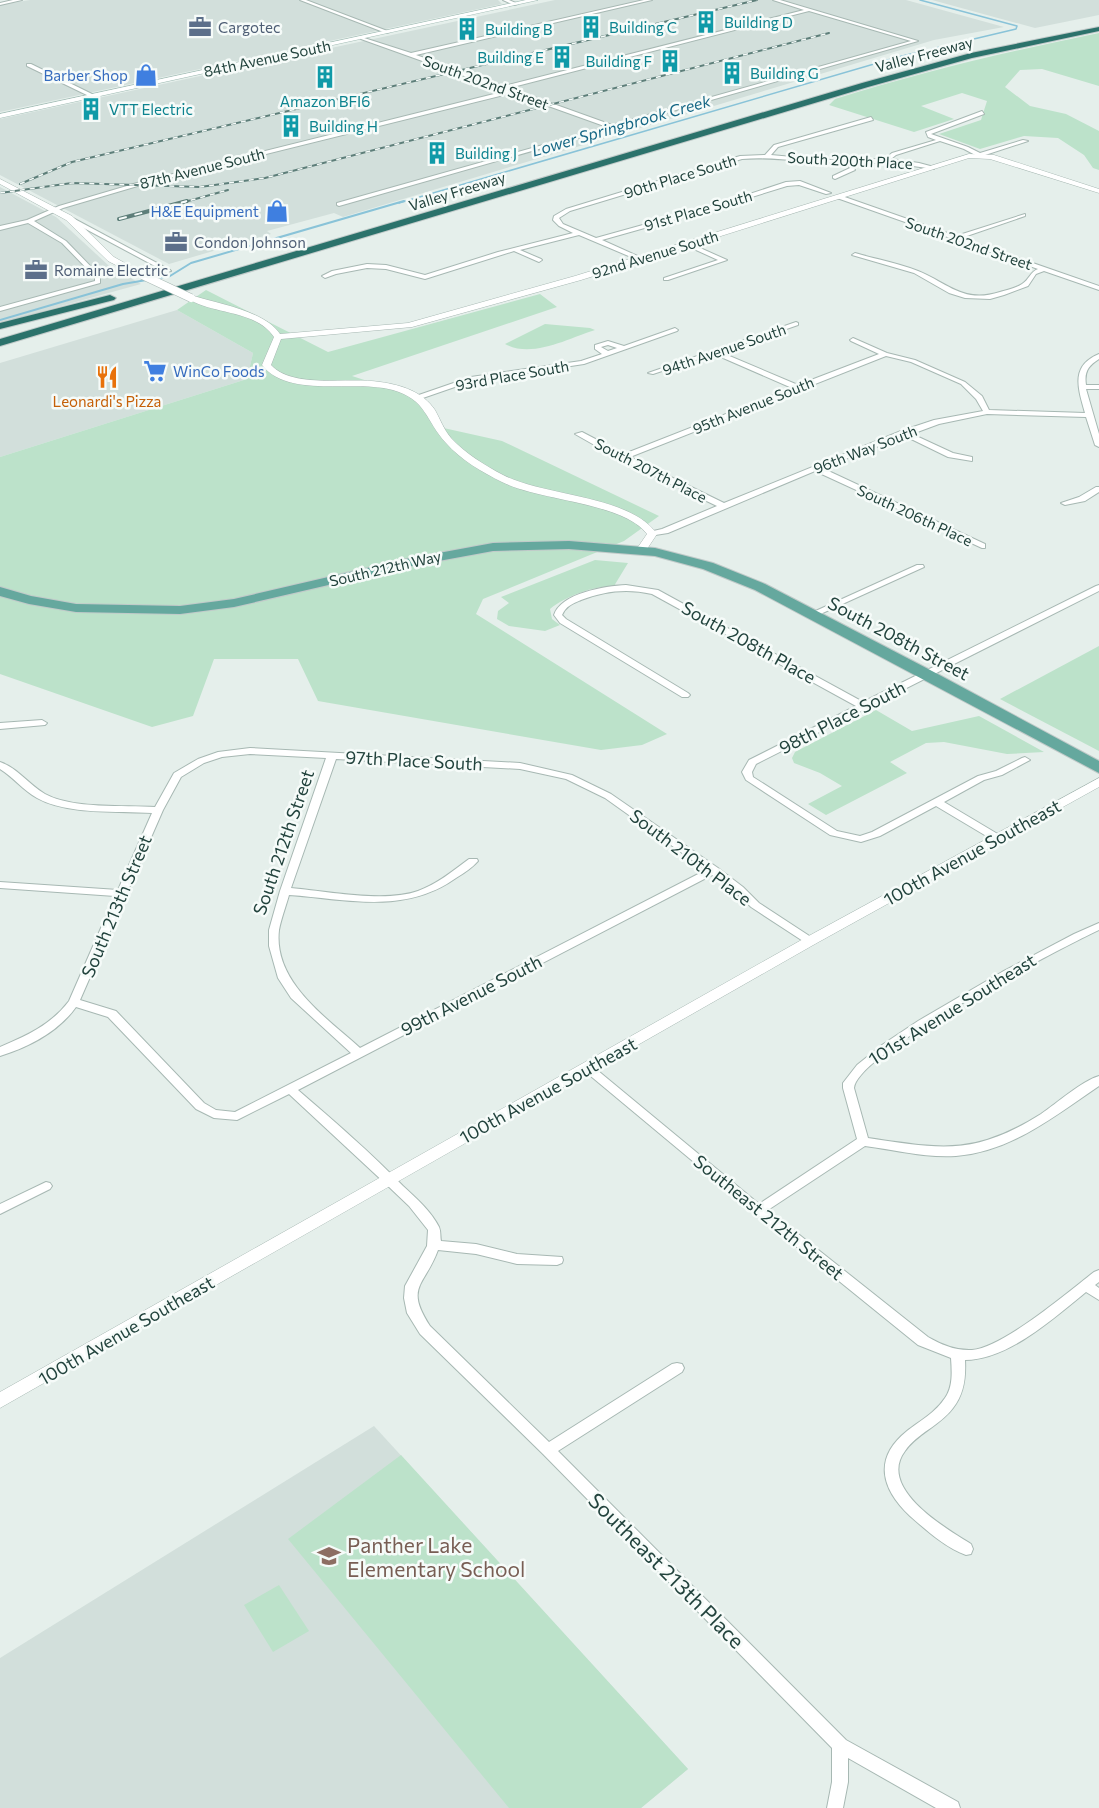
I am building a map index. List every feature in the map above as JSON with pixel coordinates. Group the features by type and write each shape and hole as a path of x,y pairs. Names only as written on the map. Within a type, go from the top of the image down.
{"highway":[{"name":"Valley Freeway","path":"0,342 865,85 971,56 1099,26"},
{"name":"Valley Freeway","path":"0,333 913,65 1007,42 1099,26"},
{"path":"0,326 138,291"}],"main road":[{"name":"84th Avenue South","path":"0,116 535,0"},
{"name":"South 212th Way","path":"0,591 49,604 97,610 160,611 215,606 405,563 493,547 569,545 641,550 674,556"},
{"name":"South 208th Street","path":"674,556 723,570 813,614 1099,768"}],"street":[{"path":"0,4 20,0"},
{"path":"302,0 388,32"},
{"path":"505,0 516,4"},
{"path":"410,55 650,0"},
{"path":"339,204 916,41 775,0"},
{"path":"503,88 809,10"},
{"name":"South 202nd Street","path":"363,38 610,126"},
{"path":"29,65 93,96"},
{"name":"87th Avenue South","path":"0,228 29,221 54,210 139,184 512,91"},
{"path":"982,113 928,133 979,155 996,158 1099,191"},
{"name":"90th Place South","path":"579,233 561,225 556,217 568,210 735,158 768,155 771,148 776,146 871,119"},
{"path":"888,159 894,154 938,141"},
{"name":"92nd Avenue South","path":"278,337 409,325 640,259 1025,141"},
{"name":"South 200th Place","path":"768,155 825,162 888,159 932,168"},
{"path":"836,177 853,169 847,161"},
{"path":"0,181 168,271"},
{"name":"91st Place South","path":"596,240 786,184 800,183 828,193"},
{"name":"South 202nd Street","path":"839,197 1099,288"},
{"path":"955,238 1023,215"},
{"path":"69,218 111,259 191,298 262,322 273,328 278,337 266,365 268,370 279,377 302,381 378,384 395,387 417,397 427,406 448,439 490,471 534,491 616,511 646,525 652,534 641,550"},
{"path":"0,309 98,282 98,277 64,242 29,221"},
{"path":"325,276 341,270 376,266 418,276 429,276 579,233 640,259"},
{"path":"666,279 724,260 687,244"},
{"path":"516,250 539,260"},
{"path":"855,255 916,272 951,292 973,297 990,297 1014,290 1026,285 1035,273 1043,269"},
{"name":"94th Avenue South","path":"651,373 796,324"},
{"name":"93rd Place South","path":"417,397 471,379 576,365 675,330"},
{"path":"853,340 885,354 913,361 963,383 979,398 987,412"},
{"name":"93rd Place South","path":"608,354 597,346 608,343 623,348"},
{"path":"715,352 796,387"},
{"name":"95th Avenue South","path":"622,457 885,354"},
{"path":"1099,356 1086,365 1081,378 1089,415 1099,445"},
{"path":"1084,387 1099,387"},
{"name":"96th Way South","path":"652,534 904,433 953,417 987,412 1089,415"},
{"path":"904,433 951,455 969,459"},
{"name":"South 207th Place","path":"579,434 723,506"},
{"name":"South 206th Place","path":"815,468 981,546"},
{"path":"1065,503 1082,500 1099,489"},
{"path":"813,614 920,567"},
{"name":"South 208th Place","path":"685,695 563,621 558,612 567,603 597,591 632,588 664,595 863,706"},
{"name":"98th Place South","path":"937,802 876,834 861,839 834,833 749,778 747,772 758,759 1099,588"},
{"path":"0,726 42,723"},
{"name":"97th Place South","path":"221,754 250,751 520,766 570,777"},
{"name":"South 213th Street","path":"0,1052 54,1026 66,1015 74,1002 158,810 177,775 201,761 221,754"},
{"name":"South 212th Street","path":"332,756 285,891 274,930 274,946 283,978 295,995 358,1053"},
{"path":"937,802 981,778 999,773 1025,760"},
{"name":"South 213th Street","path":"0,765 42,797 54,801 78,805 158,810"},
{"name":"South 210th Place","path":"570,777 608,796 714,870 755,905 810,941"},
{"name":"100th Avenue Southeast","path":"0,1401 810,941 1099,782"},
{"path":"937,802 997,838"},
{"path":"285,891 389,898 413,896 449,880 473,861"},
{"name":"99th Avenue South","path":"74,1002 112,1014 200,1106 214,1114 228,1117 245,1113 714,870"},
{"path":"0,885 122,893"},
{"name":"101st Avenue Southeast","path":"863,1141 849,1083 860,1068 879,1051 1004,974 1099,926"},
{"name":"Southeast 212th Street","path":"587,1068 923,1341 939,1350 958,1355"},
{"path":"759,1210 863,1141 939,1151 969,1150 999,1141 1032,1125 1099,1080"},
{"path":"290,1089 428,1218 434,1229 433,1245 476,1249 517,1259 557,1260"},
{"path":"0,1209 46,1186"},
{"name":"Southeast 213th Place","path":"433,1245 412,1284 409,1300 414,1316 424,1330 548,1450 840,1744 952,1808"},
{"path":"966,1549 908,1506 896,1491 891,1476 893,1458 899,1448 949,1406 956,1393 960,1376 958,1355 982,1354 999,1346 1099,1275"},
{"path":"1086,1285 1099,1295"},
{"path":"548,1450 677,1368"},
{"path":"835,1808 840,1782 840,1744"}],"shaded area":[{"path":"30,0 498,0 502,4 0,112 0,5"},
{"path":"555,0 906,0 1004,27 934,40 343,217 334,213 267,231 271,234 169,264 0,175 0,119"},
{"path":"932,0 1099,0 1099,15 1035,28"},
{"path":"0,187 56,217 108,265 141,284 0,323"},
{"path":"177,310 253,353 247,379 0,457 0,363"},
{"name":"Panther Lake Elementary School","path":"374,1426 688,1769 641,1808 0,1808 0,1658"}],"green space":[{"path":"1099,33 1099,86 1042,69 1020,70 1005,87 1030,106 1066,114 1099,131 1099,170 1093,168 1084,155 1058,138 1024,136 980,149 939,134 981,120 987,101 962,93 921,106 954,119 914,132 829,105 835,99 933,71"},
{"path":"206,290 328,352 540,294 557,307 352,376 417,397 439,427 502,441 659,516 624,541 483,599 476,614 667,734 642,745 601,750 318,701 298,659 214,659 193,716 152,727 0,674 0,457 247,379 253,353 177,310"},
{"path":"545,324 595,330 538,348 516,348 505,344"},
{"path":"595,560 628,563 614,586 580,593 550,609 552,619 560,625 545,631 509,626 497,619 498,611 509,603 501,597"},
{"path":"1099,646 1099,751 1000,699"},
{"path":"876,710 912,731 979,716 1044,752 1007,754 944,742 926,743 890,762 907,773 826,815 808,804 842,786 820,773 794,763 792,758 795,752"},
{"path":"401,1455 688,1769 641,1808 509,1808 288,1539"},
{"path":"279,1585 309,1631 273,1652 244,1605"}],"waterway":[{"name":"Lower Springbrook Creek","path":"399,203 898,57 1016,29 1017,26 920,0"},
{"name":"Lower Springbrook Creek","path":"0,320 123,284 170,276 191,263 404,201"}],"railway":[{"path":"20,184 72,162 757,0"},
{"path":"0,193 72,183 200,187 265,178 829,33"},
{"path":"181,203 228,190"},
{"path":"119,219 187,201"}],"place":[{"name":"Building D","path":"706,22"},
{"name":"Cargotec","path":"200,27"},
{"name":"Building C","path":"591,27"},
{"name":"Building B","path":"467,29"},
{"name":"Building E","path":"562,57"},
{"name":"Building F","path":"670,61"},
{"name":"Building G","path":"732,73"},
{"name":"Barber Shop","path":"146,75"},
{"name":"Amazon BFI6","path":"325,77"},
{"name":"VTT Electric","path":"91,109"},
{"name":"Building H","path":"291,126"},
{"name":"Building J","path":"437,153"},
{"name":"H&E Equipment","path":"277,211"},
{"name":"Condon Johnson","path":"176,242"},
{"name":"Romaine Electric","path":"36,270"},
{"name":"WinCo Foods","path":"155,371"},
{"name":"Leonardi's Pizza","path":"107,377"},
{"name":"Panther Lake Elementary School","path":"329,1556"}]}
